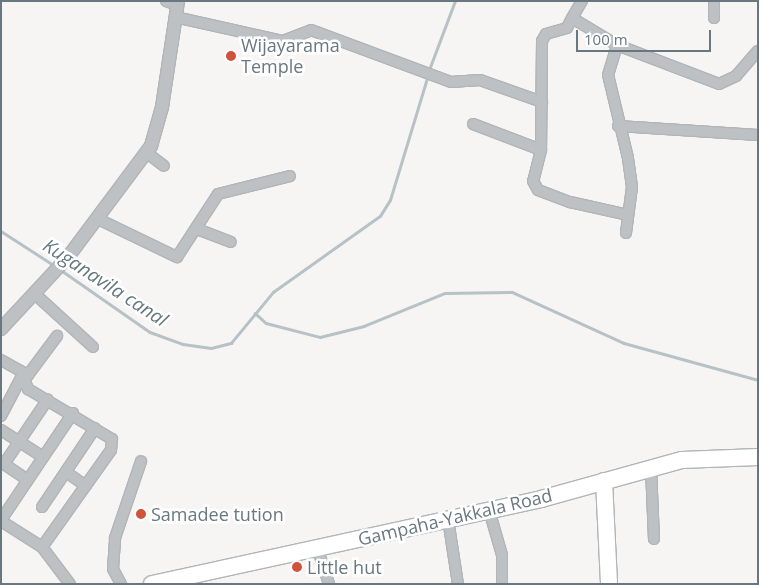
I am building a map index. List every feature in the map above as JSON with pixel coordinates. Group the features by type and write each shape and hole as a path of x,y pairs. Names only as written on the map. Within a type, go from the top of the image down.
{"main road":[{"name":"Gampaha-Yakkala Road","path":"152,584 188,579 317,547 489,510 682,460 758,457"},
{"path":"604,481 609,584"}],"street":[{"path":"582,1 567,28 546,34 542,40 541,150 532,172 538,190 600,211 628,215"},
{"path":"714,1 714,18"},
{"path":"1,329 36,295 147,153 160,119 174,6 283,41 311,30 451,82 480,80 542,102"},
{"path":"572,18 617,45 719,84 736,76 758,51"},
{"path":"617,45 608,75 618,126 628,158 628,215 626,233"},
{"path":"473,124 541,150"},
{"path":"618,126 758,135"},
{"path":"147,153 164,166"},
{"path":"98,218 177,256 197,229 218,194 290,176"},
{"path":"197,229 231,242"},
{"path":"36,295 94,347"},
{"path":"1,360 28,375 57,336"},
{"path":"24,374 28,389 73,413 95,428 113,444 86,486 42,547"},
{"path":"1,416 24,374"},
{"path":"28,480 3,463 48,399"},
{"path":"70,584 42,547 1,520 73,413"},
{"path":"42,508 95,428"},
{"path":"1,430 43,457"},
{"path":"121,584 113,569 115,538 141,461"},
{"path":"652,468 654,539"},
{"path":"66,472 86,486"},
{"path":"489,510 502,555 502,584"},
{"path":"448,519 458,584"},
{"path":"317,547 329,584"}],"waterway":[{"path":"429,70 455,1"},
{"name":"Kuganavila canal","path":"61,270 150,332 183,344 211,348 231,343 273,292 380,216 390,200 428,75"},
{"name":"Kuganavila canal","path":"1,231 55,266"},
{"path":"255,313 266,323 320,337 364,326 445,293 512,292 624,343 758,380"}],"place":[{"name":"Wijayarama Temple","path":"231,56"},
{"name":"Samadee tution","path":"141,514"},
{"name":"Little hut","path":"297,567"}]}
